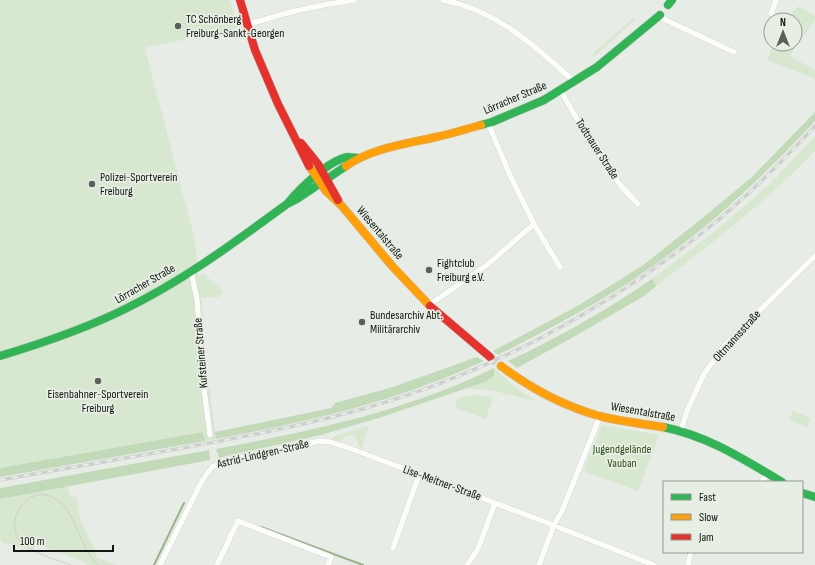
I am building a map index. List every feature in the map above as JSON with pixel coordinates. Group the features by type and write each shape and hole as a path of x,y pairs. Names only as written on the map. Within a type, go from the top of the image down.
{"street":[{"name":"Wiesentalstraße","path":"240,0 260,63 278,104 297,140 304,146 324,182 392,267 429,305 490,357"},
{"path":"247,25 272,16 311,7 355,0"},
{"path":"443,0 460,4 507,26 547,57 574,82"},
{"path":"772,12 776,0"},
{"path":"660,15 664,19 734,52"},
{"name":"Lörracher Straße","path":"0,356 68,335 100,321 163,289 287,204 324,182 358,158 388,148 488,123 535,105 562,91 597,67 660,15"},
{"name":"Todtnauer Straße","path":"562,91 587,138 620,185 638,204"},
{"path":"488,123 509,173 534,224 560,267"},
{"name":"Lörracher Straße","path":"287,204 292,196 319,173 343,159 349,157 358,158"},
{"path":"429,305 487,265 534,224"},
{"name":"Oltmannsstraße","path":"681,430 687,411 704,374 724,346 815,256"},
{"name":"Kufsteiner Straße","path":"191,271 197,299 203,381 210,435"},
{"name":"Wiesentalstraße","path":"501,366 518,379 579,410 600,416 681,430 725,448 780,481"},
{"path":"539,565 554,525 562,511 600,416"},
{"name":"Astrid-Lindgren-Straße","path":"160,565 202,481 212,467 230,460 320,441 330,442"},
{"name":"Lise-Meitner-Straße","path":"330,442 554,525 654,565"},
{"path":"762,481 768,474"},
{"path":"393,548 419,475"},
{"path":"803,493 815,497"},
{"path":"467,565 478,548 495,503"},
{"path":"217,565 238,521 331,557 328,565"},
{"path":"688,565 691,553"}],"green space":[{"path":"0,0 230,0 238,28 145,48 195,240 199,276 204,274 223,291 220,297 201,298 207,371 216,439 205,441 203,432 0,468"},
{"path":"798,6 815,16 815,20 803,37 803,12 793,12"},
{"path":"633,18 635,20 594,57 592,54"},
{"path":"770,52 793,52 790,56 815,70 815,79 767,60"},
{"path":"815,112 815,121 749,188 677,249 610,295 578,313 498,355 493,351 579,305 642,266 752,177"},
{"path":"815,136 815,151 778,187 738,222 656,286 652,279 719,228 769,185"},
{"path":"652,279 656,286 644,296 577,335 517,368 508,361 546,343 582,323"},
{"path":"477,357 484,361 419,388 386,399 353,409 285,425 216,439 215,432 331,408 335,403 393,387"},
{"path":"494,368 494,376 485,382 382,417 321,435 219,458 216,449 323,427 393,408 461,383"},
{"path":"495,369 517,389 539,402 490,390 467,389 485,382 494,376"},
{"path":"473,395 493,397 486,419 455,408 458,398"},
{"path":"793,411 811,418 807,427 789,420"},
{"name":"Jugendgelände Vauban","path":"602,425 659,435 638,491 583,471"},
{"path":"369,426 361,450 355,437 353,436 344,437 341,442 332,440 334,436"},
{"path":"203,432 205,441 0,477 0,468"},
{"path":"209,450 210,460 0,499 0,488"},
{"path":"67,486 70,497 76,497 81,521 97,555 96,557 117,565 86,565 87,563 36,544 32,552 8,543 2,543 0,540 0,499"}],"waterway":[{"path":"154,565 184,503"},
{"path":"261,527 363,565"}],"tunnel":[{"path":"490,357 501,366"}],"tram line":[{"path":"71,565 34,551 23,544 17,535 15,526 16,516 20,507 27,500 36,495 46,495 56,499 63,505 73,520 86,549 98,565"}],"railway":[{"path":"0,480 218,442 312,422 405,396 451,379 495,360 539,339 582,315 623,290 663,262 702,233 747,195 815,126"}],"traffic: fast":[{"path":"668,5 672,0"},
{"path":"481,125 492,122 544,100 597,67 660,15"},
{"path":"288,203 307,183 332,163 348,157 358,158"},
{"path":"0,356 48,341 79,329 110,316 146,298 208,260 287,204 297,199 346,166"},
{"path":"663,427 710,442 780,481"},
{"path":"803,493 815,497"}],"traffic: slow":[{"path":"346,166 378,151 481,125"},
{"path":"309,166 326,191 341,205 393,267 430,306"},
{"path":"501,366 548,396 586,412 607,418 663,427"}],"traffic: jam":[{"path":"240,0 255,50 278,104 309,166"},
{"path":"301,143 318,164 338,200"},
{"path":"430,306 490,357"}],"place":[{"name":"TC Schönberg Freiburg-Sankt-Georgen","path":"178,26"},
{"name":"Polizei-Sportverein Freiburg","path":"92,184"},
{"name":"Fightclub Freiburg e.V.","path":"429,270"},
{"name":"Bundesarchiv Abt. Militärarchiv","path":"362,322"},
{"name":"Eisenbahner-Sportverein Freiburg","path":"98,381"}]}
